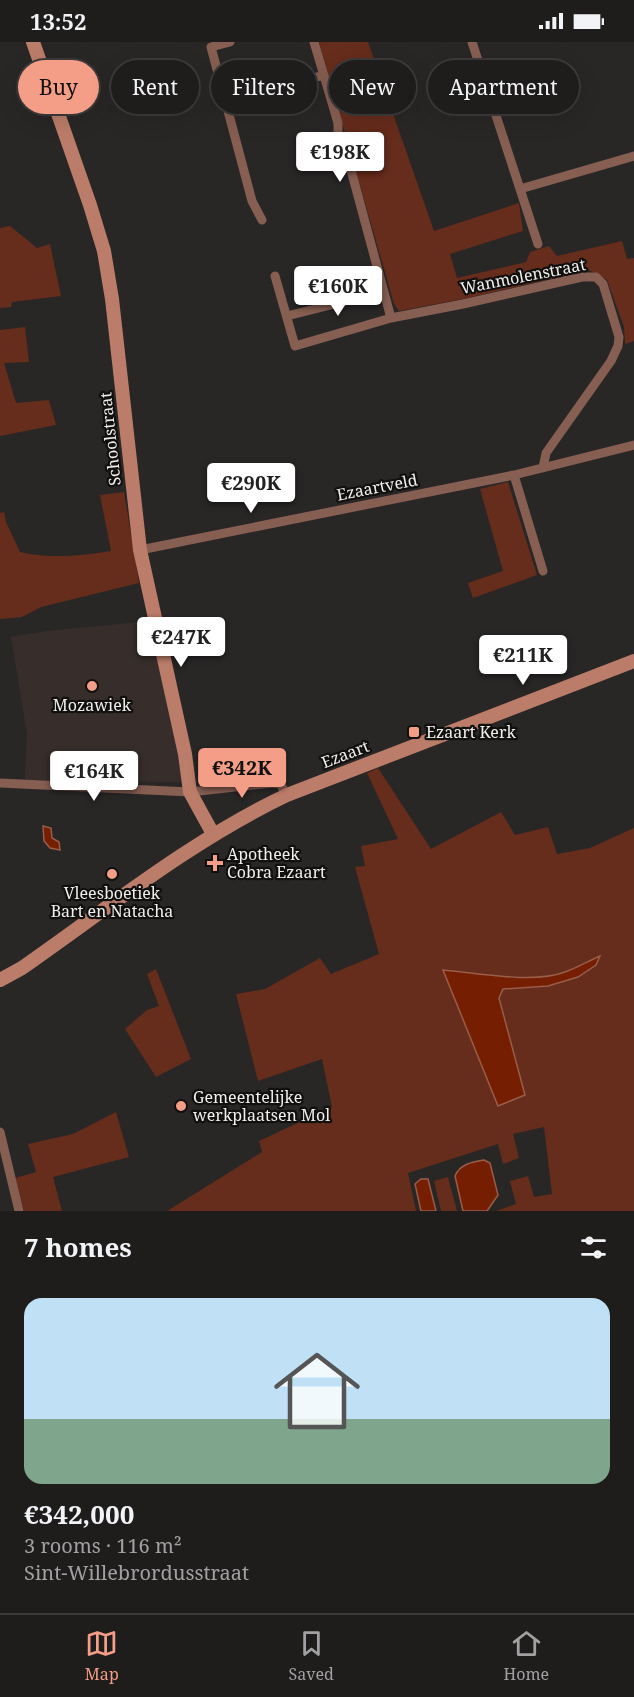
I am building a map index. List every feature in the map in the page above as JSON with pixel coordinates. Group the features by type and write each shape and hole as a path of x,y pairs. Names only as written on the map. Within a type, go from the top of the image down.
{"street":[{"name":"Schoolstraat","path":"33,42 104,251 112,299 140,550 185,754 190,792 213,834"},
{"path":"214,60 211,47 230,42"},
{"path":"314,42 338,123 338,138 343,158 351,170 381,280 382,292 391,318"},
{"path":"472,42 538,244"},
{"path":"317,77 324,75"},
{"path":"229,114 252,201 262,220"},
{"path":"520,189 634,156"},
{"name":"Wanmolenstraat","path":"275,276 295,346 391,318 582,277 596,277 603,284 619,338 618,346 605,369 546,453 543,468"},
{"path":"287,316 382,292"},
{"name":"Ezaartveld","path":"140,550 514,475 634,445"},
{"path":"514,475 543,571"},
{"name":"Ezaart","path":"0,980 22,968 213,834 249,813 287,795 634,661"},
{"path":"0,783 190,792 273,783 280,784 287,795"},
{"path":"0,1132 19,1211"}],"shaded area":[{"path":"319,42 368,42 374,60 329,60 329,77"},
{"path":"340,114 393,114 434,231 519,203 523,231 450,254 457,278 526,262 530,252 549,246 557,256 622,241 627,259 634,258 634,341 625,344 624,327 607,280 589,270 399,311 394,304"},
{"path":"10,226 37,248 50,244 61,296 12,302 11,307 0,308 0,228"},
{"path":"25,327 29,362 4,363 16,403 49,400 56,425 0,436 0,330"},
{"path":"508,482 537,575 473,598 468,583 503,571 480,489"},
{"path":"124,492 139,583 41,607 22,617 0,619 0,513 4,512 6,522 20,552 44,556 66,556 111,551 100,495"},
{"name":"Mozawiek","path":"149,621 181,753 183,779 180,779 180,782 95,781 94,784 25,780 27,734 11,637 47,631"},
{"path":"378,768 431,849 501,812 515,835 548,827 557,854 590,848 634,828 634,1211 496,1211 516,1204 510,1181 528,1176 534,1197 552,1194 544,1127 513,1134 519,1158 503,1164 498,1144 408,1173 416,1211 167,1211 262,1152 259,1141 332,1107 322,1059 258,1081 236,994 265,989 320,958 331,974 379,954 355,867 365,866 361,846 398,839 367,773","holes":["599,956 548,986 503,989 498,997 525,1095 443,970 521,978 551,976"]},
{"path":"43,826 51,828 52,838 59,842 60,850 50,848 44,841"},
{"path":"600,956 596,965 578,977 548,986 503,989 499,998 525,1095 498,1106 443,970 505,977 537,977 574,969"},
{"path":"156,969 191,1059 156,1077 125,1029 147,1010 159,1006 147,974"},
{"path":"116,1112 129,1157 53,1177 62,1211 24,1211 15,1178 36,1172 28,1144 73,1134"},
{"path":"484,1160 490,1163 498,1195 487,1211 463,1211 455,1176 463,1166"},
{"path":"448,1177 457,1211 441,1211 434,1181"},
{"path":"421,1179 428,1179 436,1211 421,1211 415,1184"}],"place":[{"name":"Mozawiek","path":"92,686"},
{"name":"Ezaart Kerk","path":"414,732"},
{"name":"Apotheek Cobra Ezaart","path":"215,863"},
{"name":"Vleesboetiek Bart en Natacha","path":"112,874"},
{"name":"Gemeentelijke werkplaatsen Mol","path":"181,1106"}]}
